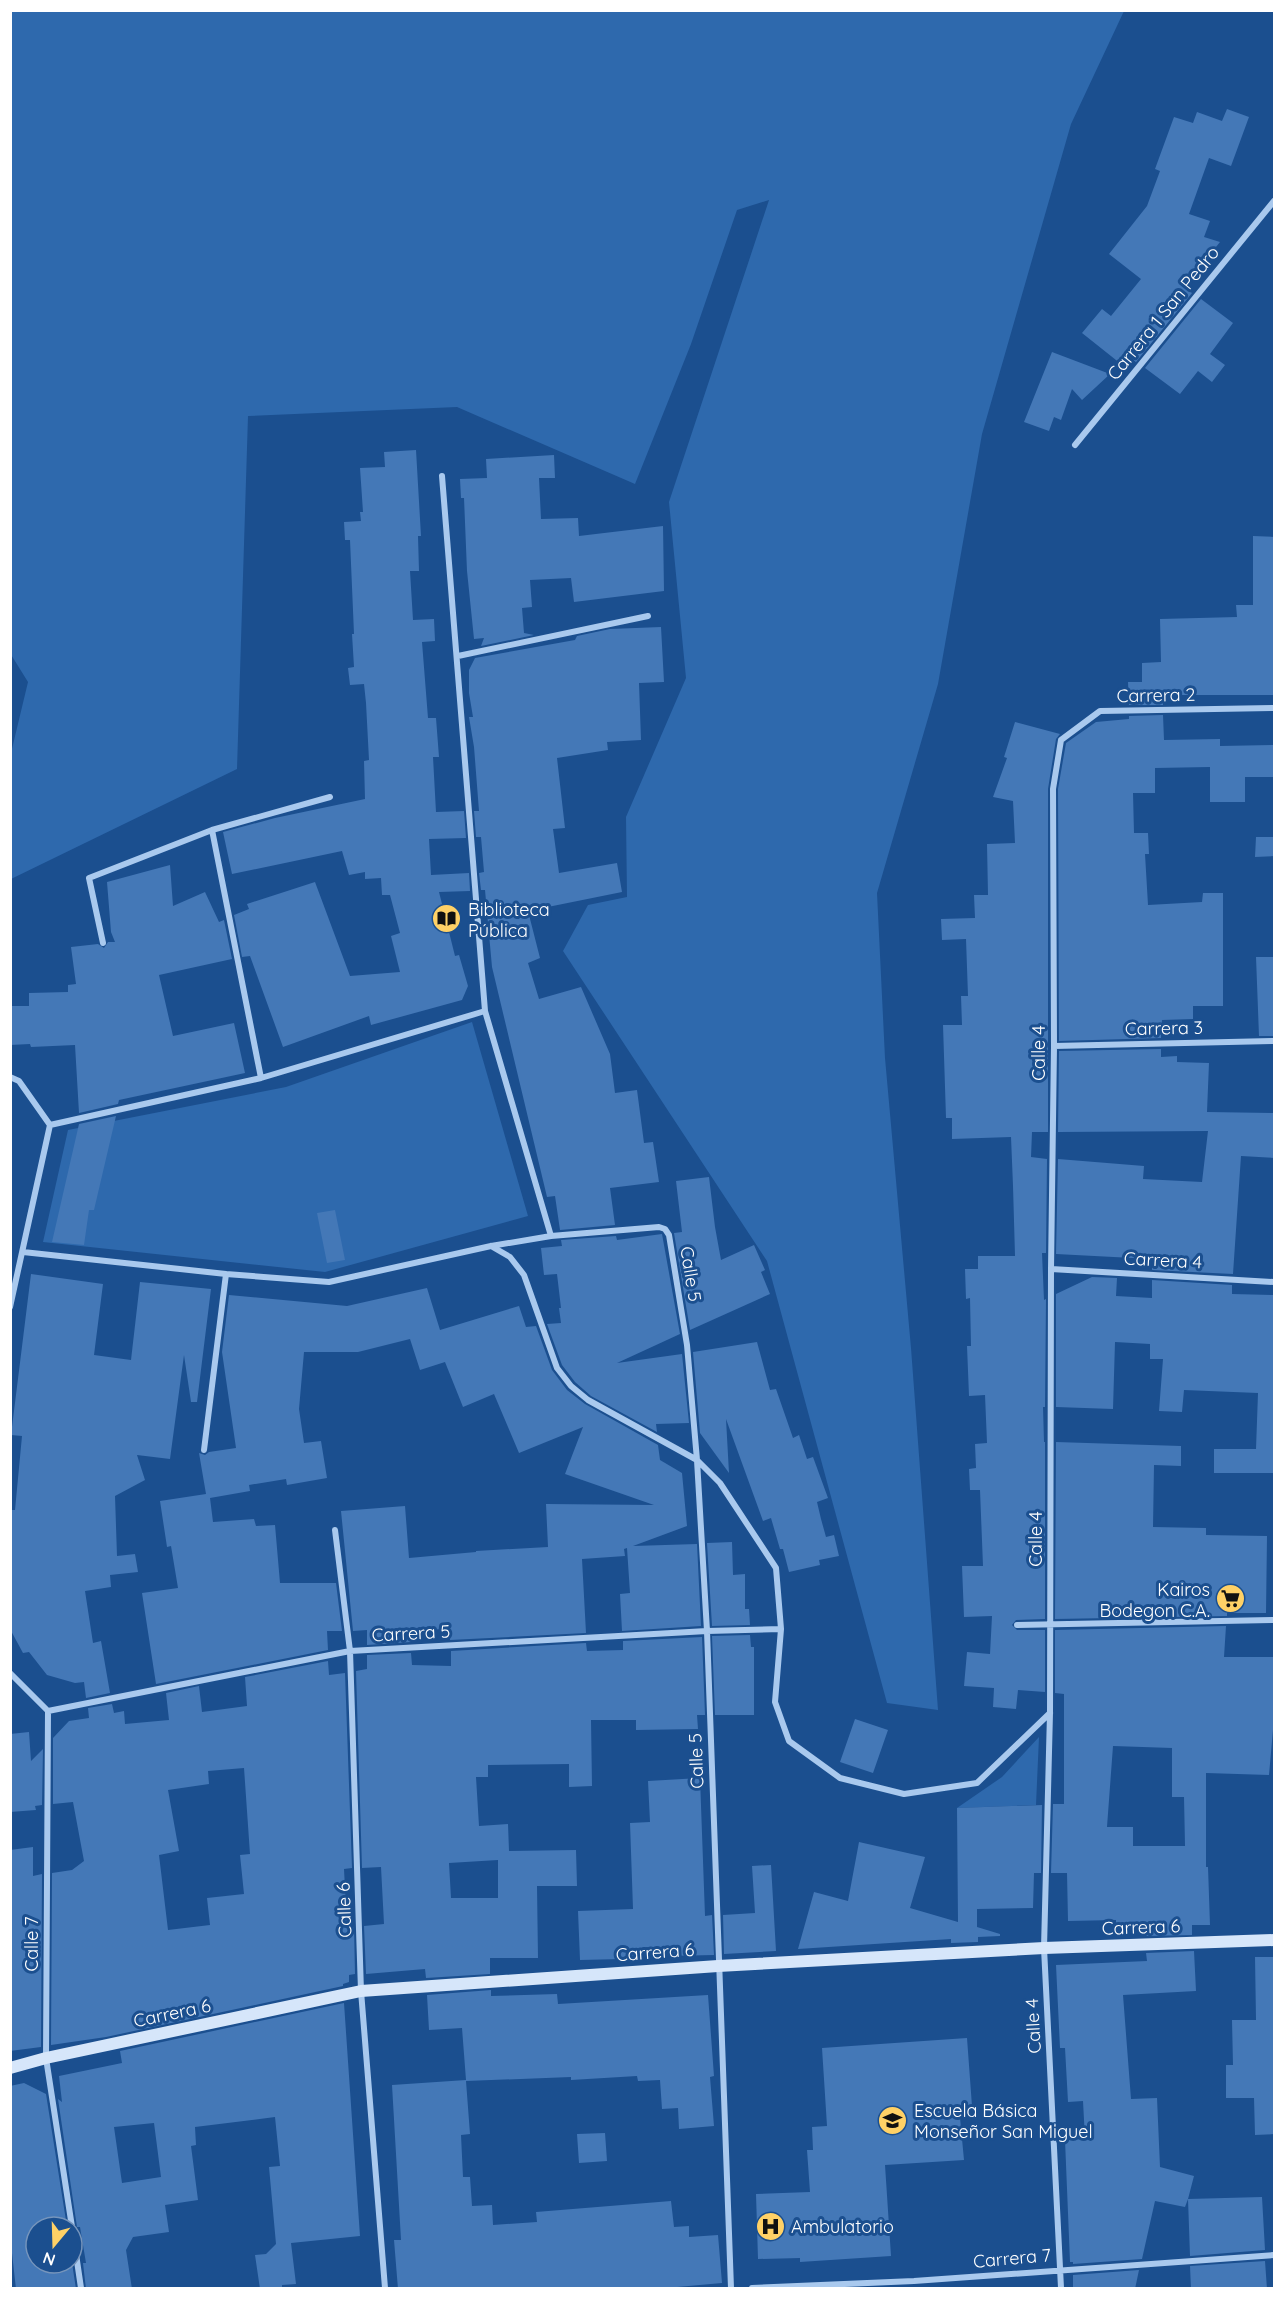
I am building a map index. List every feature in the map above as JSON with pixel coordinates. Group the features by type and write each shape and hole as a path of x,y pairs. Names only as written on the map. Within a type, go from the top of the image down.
{"main road":[{"name":"Carrera 6","path":"10,2068 46,2058 361,1991 718,1966 1044,1948 1275,1940"}],"street":[{"name":"Carrera 1 San Pedro","path":"1075,445 1275,201"},
{"path":"23,1252 226,1274 329,1282 491,1246 551,1236 485,1011 442,476"},
{"path":"458,656 648,616"},
{"name":"Carrera 2","path":"1053,789 1061,740 1100,711 1275,708"},
{"name":"Calle 4","path":"1053,789 1054,1046 1050,1713 1044,1948 1061,2289"},
{"path":"103,943 88,878 212,830 330,797"},
{"path":"212,830 261,1078"},
{"path":"50,1125 261,1078 485,1011"},
{"name":"Carrera 3","path":"1054,1046 1275,1041"},
{"path":"10,1077 19,1081 50,1125 10,1307"},
{"name":"Calle 5","path":"551,1236 659,1227 665,1229 669,1235 687,1345 697,1460 707,1631 731,2289"},
{"path":"491,1246 510,1257 524,1275 557,1368 571,1386 588,1400 697,1460 720,1483 776,1568 781,1629 775,1702 789,1741 840,1778 904,1794 977,1783 1050,1713"},
{"name":"Carrera 4","path":"1051,1269 1275,1282"},
{"path":"204,1450 226,1274"},
{"name":"Calle 6","path":"335,1530 350,1651 361,1991 385,2289"},
{"path":"1017,1625 1275,1620"},
{"name":"Carrera 5","path":"48,1711 350,1651 781,1629"},
{"path":"10,1673 48,1711"},
{"name":"Calle 7","path":"48,1711 46,2058 70,2215"},
{"name":"Carrera 7","path":"752,2289 914,2281 1275,2255"},
{"path":"914,2281 915,2289"}],"shaded area":[{"path":"11,10 1124,11 1071,124 982,434 938,684 877,893 885,1058 911,1348 938,1710 887,1703 767,1261 563,951 588,905 627,897 626,817 686,678 669,502 769,200 737,210 691,344 635,484 457,407 248,416 237,769 11,879 11,753 28,682 10,653"},
{"path":"472,1022 528,1216 325,1272 43,1242 68,1130 286,1087"},
{"path":"1039,1737 1036,1805 957,1808 1002,1777"}],"building":[{"path":"1227,109 1249,117 1231,166 1209,158 1189,214 1210,221 1204,237 1220,242 1184,287 1192,293 1136,362 1129,357 1121,364 1082,333 1102,309 1111,316 1141,279 1109,254 1147,206 1160,171 1155,169 1174,117 1193,123 1197,112 1222,121"},
{"path":"1201,299 1233,323 1210,354 1225,365 1212,382 1198,371 1180,394 1145,368"},
{"path":"1052,352 1110,374 1082,400 1072,389 1061,420 1054,417 1049,431 1024,422"},
{"path":"416,450 421,536 418,536 419,571 410,571 413,620 434,619 435,641 422,642 428,718 436,718 439,757 433,757 436,812 464,811 466,838 429,839 431,875 469,873 470,891 439,892 455,956 459,955 468,986 462,1000 371,1025 369,1016 283,1047 250,956 242,957 234,915 249,909 247,904 315,882 350,976 400,972 391,936 400,933 390,895 382,895 381,878 365,879 365,872 349,875 342,851 232,874 223,832 275,818 365,799 364,761 369,760 366,703 364,684 350,685 348,668 354,667 352,634 354,634 350,540 345,540 344,522 361,521 360,512 363,512 360,468 385,467 384,452"},
{"path":"554,455 555,478 539,478 541,519 578,518 579,536 663,526 664,591 574,602 571,578 530,580 532,607 522,608 524,633 534,635 481,646 484,638 474,639 467,571 464,498 461,498 460,479 487,478 486,459"},
{"path":"1253,536 1275,537 1275,695 1163,695 1163,705 1129,705 1128,682 1142,682 1142,663 1161,662 1160,619 1237,617 1236,605 1253,605"},
{"path":"661,627 664,682 639,683 641,740 607,742 608,750 557,758 565,828 553,829 559,873 617,863 622,892 528,911 540,958 528,963 539,999 581,987 610,1054 615,1093 637,1090 644,1143 653,1142 659,1182 610,1188 615,1225 560,1230 555,1196 547,1197 492,967 485,890 481,890 479,873 484,872 481,837 476,837 474,811 479,811 469,717 473,717 469,693 469,670 475,658 575,640 577,636 610,629"},
{"path":"1163,715 1164,740 1220,739 1220,746 1275,745 1275,777 1245,777 1245,802 1210,802 1210,767 1155,768 1155,793 1133,793 1134,833 1148,833 1149,854 1145,854 1148,905 1202,902 1203,893 1223,893 1223,1006 1193,1006 1193,1019 1162,1020 1161,1038 1059,1041 1058,789 1066,743 1096,722 1129,719 1129,716"},
{"path":"1015,722 1060,734 1056,739 1048,789 1048,1132 1032,1132 1031,1157 1047,1159 1046,1253 1042,1253 1044,1300 1046,1299 1045,1407 1043,1407 1045,1619 1016,1620 1012,1625 1017,1630 1045,1630 1045,1692 1018,1690 1016,1709 993,1707 994,1688 964,1686 967,1652 990,1654 992,1616 964,1617 962,1566 983,1566 980,1490 970,1490 969,1469 976,1468 975,1444 987,1443 985,1395 969,1396 967,1346 971,1346 970,1298 966,1299 965,1269 978,1269 978,1256 1015,1256 1013,1186 1011,1137 952,1139 952,1118 946,1118 943,1025 962,1025 961,996 968,996 966,939 942,940 941,919 975,918 974,895 988,895 987,844 1015,843 1013,801 993,797 1007,758 1004,757"},
{"path":"1256,837 1275,837 1275,856 1255,857"},
{"path":"170,865 173,906 205,892 219,922 224,920 232,959 159,975 173,1036 234,1023 245,1073 119,1100 118,1104 79,1113 75,1045 31,1047 30,1044 10,1045 10,1006 29,1006 29,993 68,992 68,985 76,984 71,947 98,944 104,948 108,942 115,942 111,932 107,882"},
{"path":"1256,957 1275,957 1275,1036 1259,1036"},
{"path":"1161,1049 1161,1057 1177,1056 1177,1062 1209,1063 1207,1112 1275,1113 1275,1158 1241,1156 1233,1274 1152,1270 1152,1259 1056,1254 1058,1159 1144,1166 1143,1179 1202,1182 1208,1131 1058,1132 1059,1051"},
{"path":"116,1116 94,1210 89,1210 84,1245 52,1242 79,1124"},
{"path":"709,1177 721,1260 754,1245 765,1270 761,1272 770,1294 690,1330 674,1233 682,1232 676,1181"},
{"path":"335,1210 345,1260 327,1263 317,1213"},
{"path":"662,1234 680,1334 617,1363 682,1354 689,1423 656,1424 657,1432 591,1396 575,1382 562,1365 547,1324 561,1323 557,1274 544,1275 541,1248 562,1246 561,1240 616,1236 617,1240"},
{"path":"31,1274 103,1284 94,1355 131,1360 140,1282 211,1289 197,1402 191,1402 184,1355 170,1459 137,1455 145,1480 115,1496 117,1556 135,1554 138,1572 110,1575 111,1587 85,1591 93,1643 101,1641 110,1693 86,1698 84,1682 75,1683 47,1675 29,1652 23,1653 10,1629 10,1510 15,1510 22,1436 11,1435"},
{"path":"1092,1277 1117,1278 1116,1296 1152,1298 1152,1280 1232,1285 1232,1294 1275,1295 1274,1473 1214,1473 1214,1449 1256,1449 1258,1393 1184,1390 1182,1412 1159,1411 1163,1359 1150,1359 1150,1344 1115,1342 1113,1409 1056,1407 1056,1294"},
{"path":"427,1288 440,1330 519,1306 526,1327 536,1326 552,1370 567,1390 585,1404 658,1445 660,1460 682,1473 687,1526 633,1546 697,1544 701,1626 622,1631 620,1594 630,1593 627,1548 624,1549 625,1556 582,1559 586,1633 450,1640 450,1629 411,1630 411,1642 367,1645 367,1630 353,1631 341,1511 405,1506 409,1558 548,1547 546,1504 654,1505 565,1474 583,1427 519,1453 494,1394 463,1407 445,1362 420,1370 410,1339 358,1352 304,1352 299,1409 304,1443 321,1441 327,1478 287,1485 286,1479 249,1485 250,1491 210,1498 213,1522 254,1519 256,1526 275,1525 280,1583 336,1583 342,1631 327,1631 328,1650 156,1684 142,1593 178,1588 171,1546 167,1547 160,1501 206,1494 199,1453 205,1455 209,1452 236,1448 222,1352 229,1295 347,1306"},
{"path":"757,1342 770,1390 776,1389 793,1438 799,1435 807,1459 813,1457 828,1498 817,1502 821,1519 826,1537 834,1535 839,1556 819,1560 820,1565 789,1572 771,1518 763,1521 726,1419 729,1473 700,1433 693,1352"},
{"path":"1056,1442 1181,1446 1181,1466 1154,1465 1153,1527 1206,1528 1206,1535 1267,1536 1266,1613 1227,1613 1227,1616 1055,1619"},
{"path":"732,1542 733,1575 745,1574 745,1609 749,1609 750,1625 712,1626 707,1543"},
{"path":"1226,1626 1224,1657 1275,1657 1275,1707 1269,1775 1206,1773 1206,1867 1208,1867 1210,1925 1192,1925 1192,1935 1146,1936 1146,1927 1116,1927 1116,1920 1068,1921 1067,1873 1051,1873 1053,1804 1064,1804 1064,1694 1055,1693 1055,1630","holes":["1113,1746 1172,1748 1172,1797 1184,1797 1185,1846 1133,1846 1133,1827 1107,1827"]},
{"path":"750,1635 751,1647 754,1647 754,1715 715,1715 712,1636"},
{"path":"702,1637 705,1715 697,1715 698,1729 636,1730 636,1720 591,1720 592,1786 569,1787 569,1764 488,1765 488,1777 476,1777 479,1826 508,1824 509,1851 576,1850 577,1886 537,1886 538,1958 490,1958 490,1974 426,1978 425,1969 366,1974 364,1926 384,1924 381,1867 362,1868 356,1671 367,1669 367,1655 411,1653 412,1665 451,1666 451,1651 586,1643 587,1651 623,1650 623,1641","holes":["498,1860 498,1898 451,1898 449,1863"]},
{"path":"328,1661 329,1675 345,1673 352,1868 344,1869 347,1927 354,1927 355,1974 349,1975 349,1982 343,1986 106,2037 51,2045 52,1873 72,1870 84,1861 73,1802 53,1804 53,1738 69,1721 89,1718 88,1708 112,1704 114,1713 124,1711 125,1724 169,1720 166,1693 199,1686 202,1712 247,1706 245,1677","holes":["244,1768 250,1854 240,1855 244,1894 207,1898 210,1925 168,1930 159,1855 179,1851 168,1790 209,1784 208,1771"]},
{"path":"855,1719 888,1730 873,1773 840,1762"},
{"path":"29,1732 31,1761 43,1749 42,1805 35,1806 36,1810 10,1812 10,1734"},
{"path":"700,1778 705,1916 712,1915 714,1955 580,1960 578,1911 633,1909 630,1823 650,1822 648,1781"},
{"path":"1042,1805 1041,1873 1034,1873 1033,1908 977,1909 977,1927 1000,1934 1000,1936 978,1937 978,1942 951,1943 951,1939 798,1949 814,1892 848,1901 859,1842 925,1857 910,1908 958,1922 957,1808"},
{"path":"33,1847 33,1876 42,1874 41,2047 10,2051 10,1850"},
{"path":"771,1865 776,1951 724,1954 723,1915 755,1913 752,1866"},
{"path":"1194,1951 1196,1991 1123,1995 1131,2099 1157,2098 1160,2167 1194,2176 1185,2207 1155,2201 1142,2259 1073,2264 1070,2262 1065,2140 1085,2139 1083,2101 1068,2102 1065,2048 1060,2048 1056,1965 1147,1961 1146,1953"},
{"path":"1255,1957 1275,1957 1275,2134 1255,2135 1254,2098 1226,2098 1226,2065 1233,2065 1232,2020 1256,2020"},
{"path":"491,1990 491,1996 557,1994 558,2004 708,1995 714,2076 710,2077 714,2126 679,2129 678,2108 662,2109 660,2080 638,2081 637,2076 571,2080 571,2077 466,2081 470,2134 461,2135 463,2177 470,2177 472,2206 492,2205 493,2225 537,2222 536,2212 671,2201 674,2227 689,2226 689,2237 718,2235 722,2283 655,2289 398,2289 394,2240 401,2240 392,2085 466,2080 462,2028 429,2030 427,1995"},
{"path":"344,2003 360,2236 291,2243 296,2284 282,2285 282,2289 260,2289 255,2255 266,2254 276,2244 269,2167 280,2166 275,2117 195,2127 196,2145 191,2146 198,2200 165,2205 169,2232 133,2237 126,2250 132,2289 86,2289 84,2215 75,2215 58,2099 62,2102 59,2076 122,2063 120,2051","holes":["154,2123 161,2177 122,2183 114,2127"]},
{"path":"967,2038 972,2106 959,2107 964,2160 885,2165 891,2256 800,2262 800,2258 758,2259 756,2194 810,2192 807,2150 813,2150 812,2127 827,2126 822,2048"},
{"path":"24,2083 46,2094 65,2215 24,2215 24,2275 74,2275 76,2289 16,2289 10,2235 10,2086"},
{"path":"605,2133 607,2161 579,2163 577,2134"},
{"path":"1262,2197 1265,2250 1190,2256 1188,2199"},
{"path":"1265,2261 1267,2289 1191,2289 1190,2266"},
{"path":"1139,2270 1135,2289 1073,2289 1073,2275"}],"place":[{"name":"Biblioteca Pública","path":"447,919"},
{"name":"Kairos Bodegon C.A.","path":"1231,1599"},
{"name":"Escuela Básica Monseñor San Miguel","path":"893,2120"},
{"name":"Ambulatorio","path":"770,2226"}]}
